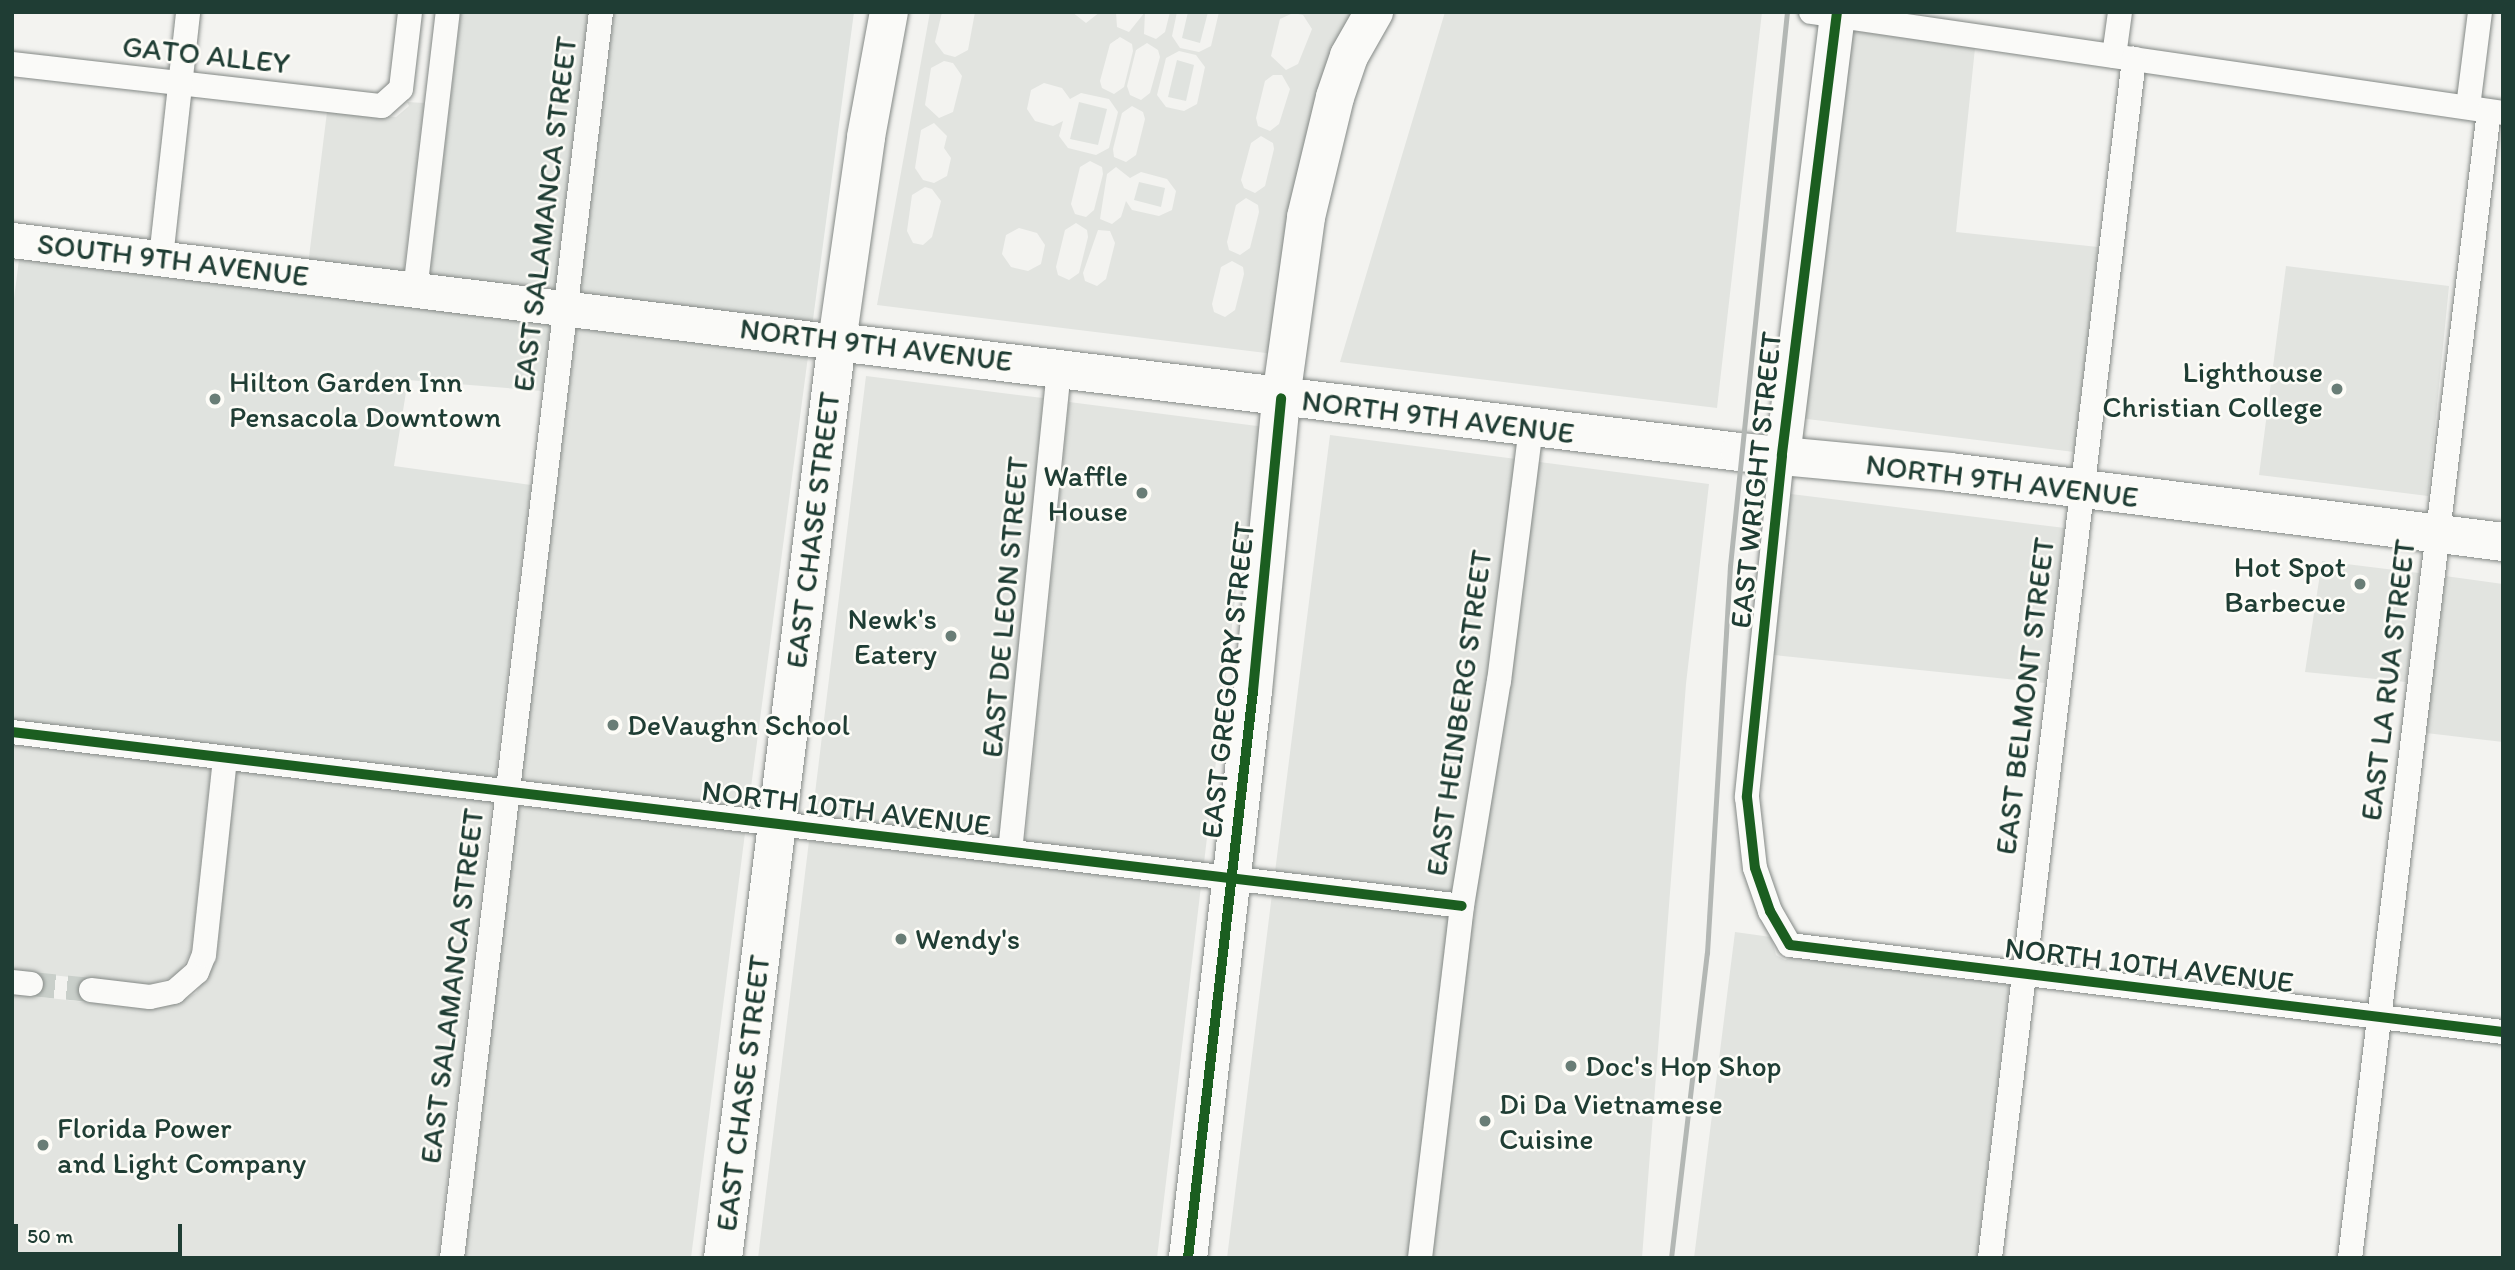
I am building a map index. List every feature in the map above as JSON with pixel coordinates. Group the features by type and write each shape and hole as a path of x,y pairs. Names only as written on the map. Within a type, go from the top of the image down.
{"main road":[{"name":"EAST CHASE STREET","path":"866,137 871,12"},
{"name":"EAST CHASE STREET","path":"723,1258 837,342 866,137 889,12"},
{"name":"EAST GREGORY STREET","path":"1188,1258 1232,878 1281,398 1314,180 1349,56 1365,12"},
{"path":"1349,56 1374,12"},
{"name":"NORTH 9TH AVENUE","path":"837,342 1531,428 1950,472 2082,491 2503,542"}],"street":[{"path":"161,258 188,12"},
{"name":"GATO ALLEY","path":"12,64 373,107 392,101 401,89 410,12"},
{"path":"415,291 448,12"},
{"name":"EAST SALAMANCA STREET","path":"452,1258 601,12"},
{"name":"EAST BELMONT STREET","path":"1990,1258 2082,491 2124,57 2120,12"},
{"name":"EAST LA RUA STREET","path":"2350,1258 2487,110 2480,12"},
{"path":"1828,14 2487,110"},
{"name":"EAST WRIGHT STREET","path":"1790,945 1770,911 1755,868 1747,797 1828,14"},
{"name":"SOUTH 9TH AVENUE","path":"12,240 333,280"},
{"name":"NORTH 9TH AVENUE","path":"333,280 565,309 743,327 837,342"},
{"name":"EAST DE LEON STREET","path":"1010,852 1059,368"},
{"name":"EAST HEINBERG STREET","path":"1420,1258 1462,906 1499,681 1531,428"},
{"name":"NORTH 10TH AVENUE","path":"12,732 1462,906"},
{"path":"91,990 150,997 174,992 197,972 204,955 225,759"},
{"name":"NORTH 10TH AVENUE","path":"1790,945 2503,1032"}],"shaded area":[{"path":"461,12 588,12 554,296 429,281"},
{"path":"614,12 854,12 812,327 579,299"},
{"path":"930,12 942,12 935,42 944,54 955,57 968,50 975,12 1072,12 1086,23 1100,12 1116,12 1117,27 1129,32 1145,12 1144,34 1156,39 1165,32 1170,12 1177,12 1172,36 1180,48 1199,52 1211,46 1219,12 1351,12 1337,51 1274,354 877,305","holes":["1293,13 1303,15 1312,29 1298,64 1286,70 1271,56 1280,19","1120,37 1132,44 1133,51 1124,87 1114,94 1102,88 1100,81 1110,44","1147,43 1158,50 1160,57 1150,93 1141,100 1130,95 1127,86 1136,50","1179,51 1196,55 1205,67 1197,104 1184,111 1166,107 1157,95 1166,58","944,61 953,63 962,76 953,112 939,118 925,105 931,68","1273,75 1282,75 1290,89 1279,124 1270,131 1258,126 1256,118 1265,81","1044,83 1062,88 1070,99 1081,93 1109,99 1118,112 1109,148 1096,155 1068,148 1059,136 1063,121 1053,126 1035,121 1027,109 1031,90","1132,106 1143,112 1145,119 1136,155 1126,162 1114,157 1113,149 1122,113","934,123 947,136 944,148 951,158 947,176 934,183 923,180 915,168 921,130","1261,136 1273,143 1274,149 1265,186 1255,193 1244,188 1241,180 1251,143","1090,161 1102,167 1103,174 1094,210 1086,217 1075,214 1071,204 1080,167","1116,167 1130,178 1141,172 1167,179 1176,191 1172,210 1159,216 1132,210 1126,201 1121,217 1112,224 1100,219 1107,174","925,187 932,189 941,201 932,237 923,245 913,243 907,231 912,195","1246,198 1258,205 1259,212 1250,248 1240,255 1229,250 1227,242 1236,205","1076,223 1087,230 1088,237 1079,273 1069,280 1058,275 1056,267 1065,230","1019,228 1037,233 1045,245 1041,264 1028,271 1011,267 1002,254 1006,235","1098,230 1110,231 1115,243 1106,279 1097,286 1085,281 1083,273","1232,261 1243,267 1244,274 1235,310 1225,317 1214,312 1212,304 1221,267"]},
{"path":"1188,12 1208,12 1200,43 1182,38"},
{"path":"1445,12 1762,12 1717,408 1340,362"},
{"path":"1847,30 1975,48 1956,232 2098,247 2074,452 1799,418"},
{"path":"1177,60 1194,65 1186,101 1168,97"},
{"path":"407,102 424,103 403,278 308,265 327,112 396,117 409,106"},
{"path":"1079,102 1107,109 1098,145 1070,139"},
{"path":"1139,182 1165,188 1161,207 1134,200"},
{"path":"20,252 551,319 542,391 408,380 394,466 531,485 495,779 12,721 12,314"},
{"path":"2286,266 2449,286 2428,496 2259,475"},
{"path":"577,322 809,349 748,810 521,782"},
{"path":"866,376 1043,398 999,839 812,818"},
{"path":"1069,402 1265,427 1235,600 1204,863 1025,842"},
{"path":"1330,435 1709,484 1686,684 1642,1258 1227,1258 1272,894 1474,919 1476,897 1275,872"},
{"path":"1791,494 2065,528 2045,683 1774,655"},
{"path":"2322,561 2419,573 2406,682 2305,672"},
{"path":"2445,576 2503,584 2503,742 2426,733"},
{"path":"12,744 211,768 191,952 178,975 148,985 12,971"},
{"path":"236,771 492,801 438,1258 12,1258 12,994 150,1009 178,1003 196,993 217,957"},
{"path":"518,804 745,833 691,1258 465,1258"},
{"path":"809,841 1201,886 1157,1258 758,1258"},
{"path":"1735,932 1771,937 1776,955 1785,960 1793,957 2009,985 1977,1258 1694,1258"}],"tunnel":[{"path":"31,984 91,990"}],"railway":[{"path":"1671,1258 1707,953 1730,566 1787,12"}],"cycle path":[{"path":"1837,12 1782,456 1747,797 1755,868 1770,911 1790,945 2503,1032"},
{"path":"1188,1258 1253,691 1281,398"},
{"path":"12,732 1462,906"}],"place":[{"name":"Lighthouse Christian College","path":"2337,389"},
{"name":"Hilton Garden Inn Pensacola Downtown","path":"215,399"},
{"name":"Waffle House","path":"1142,493"},
{"name":"Hot Spot Barbecue","path":"2360,584"},
{"name":"Newk's Eatery","path":"951,636"},
{"name":"DeVaughn School","path":"613,725"},
{"name":"Wendy's","path":"901,939"},
{"name":"Doc's Hop Shop","path":"1571,1066"},
{"name":"Di Da Vietnamese Cuisine","path":"1485,1121"},
{"name":"Florida Power and Light Company","path":"43,1145"}]}
